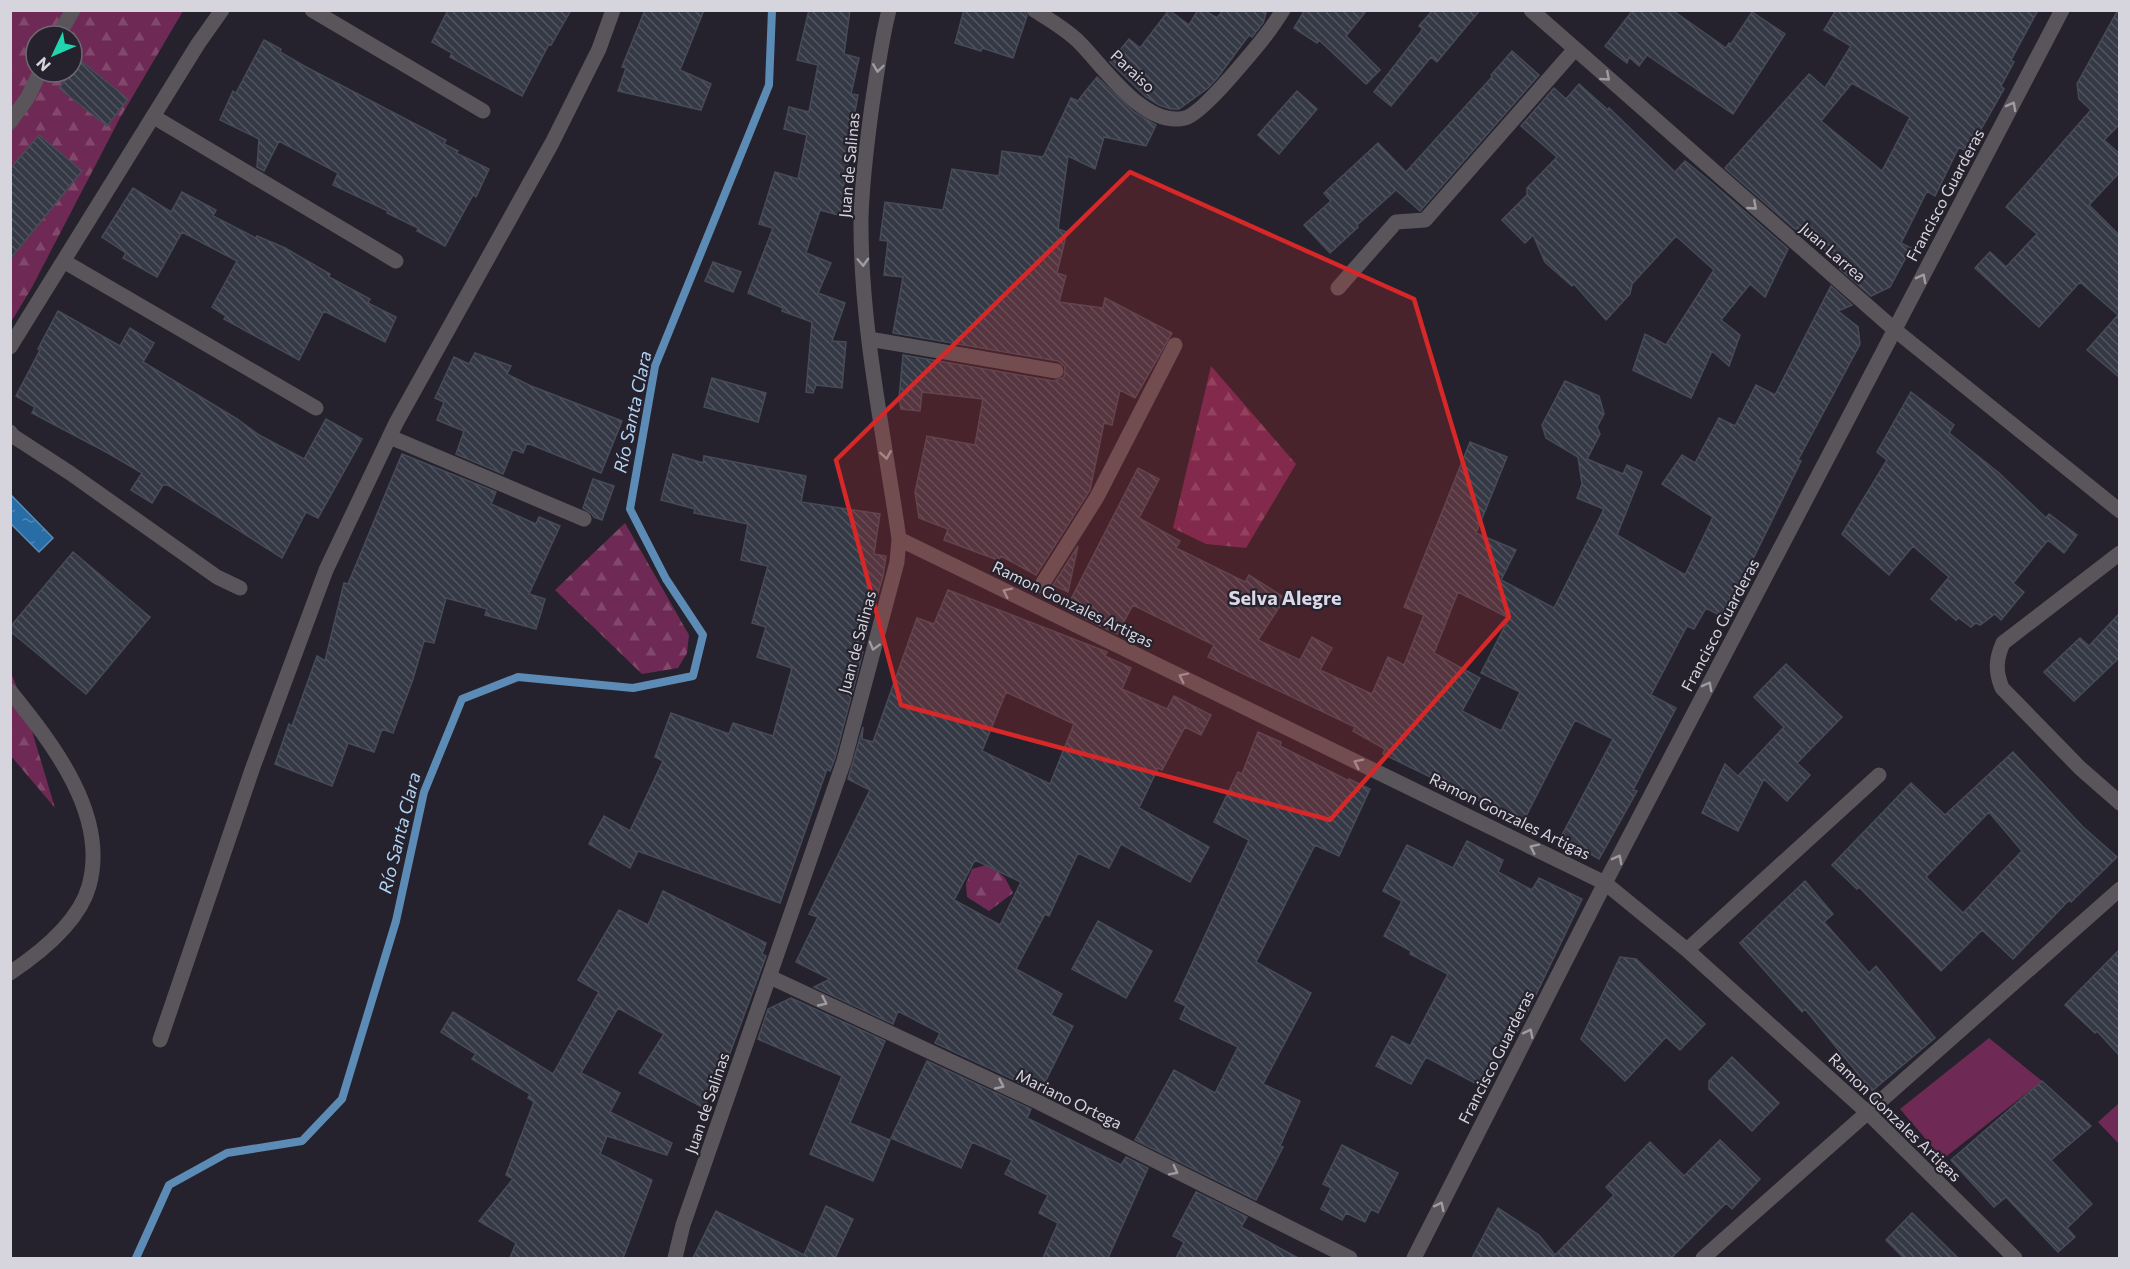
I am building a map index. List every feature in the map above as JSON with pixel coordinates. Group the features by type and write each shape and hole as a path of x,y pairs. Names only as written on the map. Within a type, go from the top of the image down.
{"street":[{"path":"65,24 73,10"},
{"path":"10,347 65,262 198,44 222,10"},
{"path":"312,10 483,111"},
{"path":"160,1040 253,767 326,570 396,423 552,143 599,49 613,10"},
{"name":"Juan de Salinas","path":"675,1258 683,1226 844,761 897,562 899,539 869,339 861,218 866,147 879,56 889,10"},
{"name":"Paraiso","path":"1034,10 1078,41 1124,92 1159,117 1186,118 1216,95 1274,26 1282,10"},
{"name":"Juan Larrea","path":"1531,10 1895,330 2120,511"},
{"name":"Francisco Guarderas","path":"1414,1258 1605,883 2062,10"},
{"path":"1338,288 1396,222 1425,220 1575,49"},
{"path":"10,122 34,84"},
{"path":"154,117 396,261"},
{"path":"65,262 316,408"},
{"path":"869,339 1056,370"},
{"path":"1041,586 1097,497 1175,345"},
{"path":"10,432 217,577 240,588"},
{"path":"390,437 584,519"},
{"name":"Ramon Gonzales Artigas","path":"899,539 1605,883 1687,950 1868,1113 2015,1258"},
{"path":"2120,553 2003,643 1997,655 1996,667 2002,688 2080,768 2120,803"},
{"path":"10,691 46,735 71,776 83,804 93,854 89,887 76,912 51,942 10,973"},
{"path":"1687,950 1879,775"},
{"path":"1704,1258 2120,889"},
{"name":"Mariano Ortega","path":"770,977 1038,1102 1350,1258"}],"highlighted area":[{"path":"1130,172 1414,299 1509,617 1330,820 901,705 836,460"}],"green space":[{"path":"11,11 183,11 120,118 31,289 11,322"},
{"path":"1211,366 1296,464 1246,548 1206,544 1173,528"},
{"path":"625,523 689,635 687,653 678,668 642,674 555,590"},
{"path":"10,670 26,711 55,808 11,756"},
{"path":"990,864 1005,878 1013,893 989,911 967,897 966,884 972,869"},
{"path":"1989,1038 2042,1081 1943,1159 1900,1109"},
{"path":"2119,1103 2119,1144 2098,1122"}],"water":[{"path":"11,495 53,538 39,552 11,524"}],"building":[{"path":"448,10 571,10 551,45 549,44 522,96 450,57 452,53 432,42"},
{"path":"645,10 704,10 680,70 711,84 701,110 618,91 626,68 622,67"},
{"path":"809,10 850,10 844,54 859,58 851,94 858,95 853,122 856,123 842,194 848,195 842,216 820,210 806,253 831,263 818,293 845,303 832,341 846,342 842,388 816,385 813,393 806,392 812,322 782,311 783,308 748,293 773,228 759,224 775,172 798,179 807,135 784,129 789,107 809,112 818,65 797,60"},
{"path":"964,10 1024,10 1027,16 1013,58 982,48 981,51 955,43"},
{"path":"1169,10 1189,25 1198,10 1204,10 1217,18 1223,10 1267,10 1263,23 1252,37 1249,35 1218,77 1208,88 1179,109 1159,105 1146,97 1110,62 1129,39 1140,48"},
{"path":"1305,10 1367,10 1346,36 1380,70 1366,84 1319,40 1317,43 1294,28"},
{"path":"1433,10 1480,10 1437,62 1431,57 1391,106 1374,92 1423,29 1419,26"},
{"path":"1633,10 1672,10 1726,48 1752,12 1785,34 1733,114 1647,55 1639,66 1629,57 1627,63 1605,46"},
{"path":"1836,10 2038,10 2011,60 2014,62 2001,86 2004,89 1968,152 1959,147 1935,196 1927,191 1901,243 1911,248 1890,287 1871,296 1840,269 1842,264 1797,227 1796,230 1725,168 1809,74 1825,88 1851,46 1824,30","holes":["1852,83 1910,117 1882,171 1821,121"]},
{"path":"2120,10 2120,124 2104,140 2120,154 2120,172 2089,205 2120,236 2120,378 2087,350 2118,315 2080,282 2039,327 1975,268 1990,252 2006,267 2037,234 2006,207 2091,110 2079,99 2077,84"},
{"path":"264,40 306,67 446,140 444,144 458,151 456,153 489,169 476,197 473,195 445,246 417,231 418,228 387,213 388,211 333,185 338,173 279,141 264,171 257,167 259,139 220,120 233,91 236,93"},
{"path":"1512,51 1539,75 1420,211 1396,190 1330,253 1304,225 1331,201 1324,193 1378,143 1406,172 1492,77 1491,75"},
{"path":"84,63 128,99 107,126 59,88 62,84 84,84"},
{"path":"1097,77 1134,112 1156,125 1146,146 1104,137 1095,169 1068,156 1058,229 1067,232 1057,273 1066,276 1059,302 1103,308 1105,298 1172,333 1135,398 1120,390 1112,425 1104,423 1090,490 1036,575 1001,556 998,560 944,540 948,529 919,518 915,492 927,436 975,445 983,399 922,392 920,411 901,409 899,398 903,355 1054,381 1064,377 1065,367 1058,361 893,333 903,277 884,275 888,241 880,240 885,202 943,210 952,169 999,176 1002,151 1043,157 1071,98 1076,100 1076,103"},
{"path":"1579,84 1608,110 1609,108 1675,172 1685,161 1788,249 1765,297 1750,284 1721,320 1740,335 1729,366 1712,351 1691,398 1633,370 1645,334 1666,345 1714,270 1676,236 1632,284 1630,294 1606,320 1574,284 1572,286 1545,262 1533,235 1525,243 1502,220 1527,195 1527,188 1557,157 1521,126 1554,88 1566,99"},
{"path":"1297,91 1317,109 1279,154 1258,135"},
{"path":"39,135 82,171 10,259 10,169"},
{"path":"133,188 171,212 182,192 216,210 213,216 256,238 257,236 285,248 330,274 329,277 370,299 368,303 396,317 385,342 324,311 299,360 224,319 226,316 212,307 237,261 182,232 157,277 123,258 126,253 102,237"},
{"path":"713,262 741,272 733,292 705,281"},
{"path":"1831,286 1852,305 1838,311 1858,327 1860,344 1798,460 1801,461 1752,561 1750,560 1721,616 1706,608 1694,629 1687,626 1651,695 1676,708 1633,790 1637,791 1599,859 1561,837 1613,739 1575,720 1523,822 1383,754 1385,749 1353,731 1355,727 1208,657 1214,645 1133,605 1117,634 1066,609 1138,468 1159,479 1139,518 1180,541 1176,548 1245,582 1249,575 1285,598 1258,640 1300,660 1312,637 1332,648 1320,670 1372,694 1388,657 1404,665 1424,615 1404,607 1470,442 1507,457 1476,533 1516,550 1501,580 1554,608 1604,509 1577,498 1582,484 1578,457 1546,438 1542,425 1565,381 1599,396 1604,414 1597,427 1600,434 1587,459 1623,474 1627,465 1642,472 1617,535 1685,575 1713,517 1662,484 1682,455 1695,463 1719,418 1735,426 1756,385 1775,395","holes":["1458,592 1509,618 1481,673 1520,692 1501,731 1462,711 1480,678 1434,653"]},
{"path":"58,311 120,346 130,328 154,343 143,362 237,419 259,435 304,459 326,419 362,439 318,518 306,512 282,558 168,485 163,485 152,503 131,490 142,473 32,413 35,407 16,396"},
{"path":"475,353 511,366 507,374 531,386 622,421 601,473 527,443 523,453 513,449 503,474 456,454 464,431 437,420 444,402 435,398 454,357 469,364"},
{"path":"712,378 766,393 758,422 704,407"},
{"path":"1911,392 1954,425 1949,433 1999,473 2046,518 2049,514 2077,535 2064,553 2048,540 2013,583 2024,592 2001,620 1995,614 1980,625 1976,623 1971,627 1959,618 1956,620 1931,599 1949,577 1913,546 1889,575 1842,534 1887,460 1877,452"},
{"path":"402,454 496,492 491,504 536,524 539,517 560,526 529,594 545,599 536,629 485,615 487,609 446,598 434,643 424,641 393,733 382,729 374,752 348,743 332,786 275,764 289,724 292,726 317,656 325,661 344,583 348,584"},
{"path":"673,454 703,463 704,456 806,476 801,502 880,514 874,554 886,556 883,576 861,652 863,652 835,758 830,771 827,769 780,903 638,851 630,868 589,844 604,816 630,831 663,761 655,757 671,713 729,734 733,723 773,736 792,668 757,657 766,627 752,623 768,566 741,560 748,524 694,513 695,509 661,500"},
{"path":"593,479 614,486 602,520 583,508"},
{"path":"1078,546 1068,592 1053,585"},
{"path":"73,552 150,617 86,694 10,631 10,627"},
{"path":"948,590 1107,652 1105,656 1131,668 1122,689 1167,709 1174,696 1211,715 1201,735 1185,727 1162,770 1158,768 1139,808 1209,847 1190,882 1121,844 1109,868 1078,853 1049,916 1045,914 1016,969 1062,994 1051,1015 1073,1026 1040,1092 935,1043 940,1033 898,1011 893,1024 814,987 830,979 796,962 818,917 809,914 870,790 848,779 863,727 862,739 873,742 917,618 934,624","holes":["1006,692 1074,724 1050,784 982,751","975,860 1021,882 1000,925 954,900"]},
{"path":"2120,613 2120,657 2074,701 2044,672 2080,638 2089,646"},
{"path":"1786,664 1842,717 1797,763 1810,775 1787,801 1764,779 1738,831 1702,813 1725,764 1738,776 1784,727 1754,697"},
{"path":"1258,732 1281,742 1280,746 1349,781 1349,779 1370,789 1339,856 1315,845 1256,962 1311,993 1263,1084 1300,1101 1280,1146 1283,1147 1256,1200 1135,1140 1174,1070 1215,1093 1238,1047 1180,1019 1186,1006 1175,1001 1249,840 1214,822 1238,772 1242,774"},
{"path":"2013,752 2083,827 2117,857 2071,902 2069,900 2013,959 1982,930 1941,971 1859,887 1857,889 1832,865 1911,783 1945,815","holes":["1989,812 2022,851 1963,913 1926,877"]},
{"path":"1467,841 1503,860 1498,872 1532,890 1539,878 1582,899 1528,1011 1486,1089 1426,1057 1411,1084 1376,1066 1392,1036 1410,1046 1448,974 1410,954 1411,951 1384,936 1402,901 1383,891 1407,845 1453,868"},
{"path":"1805,881 1833,914 1824,922 1869,973 1876,966 1935,1038 1872,1091 1805,1009 1802,1012 1740,943"},
{"path":"663,891 766,943 762,954 766,956 724,1069 722,1068 704,1108 639,1073 664,1034 618,1008 581,1073 620,1093 610,1112 672,1143 667,1155 607,1136 600,1154 652,1180 623,1258 510,1258 516,1243 479,1221 513,1179 506,1175 534,1102 528,1098 530,1094 472,1059 476,1054 441,1032 453,1012 553,1074 599,992 578,980 619,910 648,925"},
{"path":"1098,921 1152,951 1126,998 1072,969"},
{"path":"2120,949 2120,1056 2097,1031 2095,1033 2065,1005"},
{"path":"1620,957 1636,959 1705,1024 1680,1050 1666,1037 1625,1081 1581,1039"},
{"path":"791,998 885,1041 850,1123 890,1140 873,1181 810,1154 842,1076 758,1039 768,1009"},
{"path":"1732,1057 1779,1103 1752,1131 1709,1089 1709,1081"},
{"path":"927,1061 1031,1109 1027,1118 1121,1165 1126,1157 1148,1168 1108,1258 1043,1258 1058,1223 1039,1213 1048,1195 1005,1174 1012,1160 972,1142 961,1168 891,1138"},
{"path":"2042,1081 2091,1126 2051,1160 2092,1204 2067,1228 2075,1237 2058,1252 2006,1197 1994,1207 1951,1160"},
{"path":"1720,1140 1760,1179 1732,1209 1726,1203 1671,1258 1472,1258 1498,1208 1539,1235 1555,1255 1614,1195 1606,1187 1650,1142 1684,1176"},
{"path":"1342,1145 1398,1173 1378,1213 1371,1209 1365,1222 1346,1213 1342,1220 1321,1209 1331,1188 1323,1184"},
{"path":"1196,1192 1247,1217 1241,1227 1298,1258 1176,1258 1184,1242 1173,1236"},
{"path":"826,1206 853,1219 835,1258 693,1258 716,1211 804,1255"},
{"path":"1912,1213 1958,1258 1904,1258 1886,1240"}],"waterway":[{"name":"Río Santa Clara","path":"136,1258 169,1185 227,1153 302,1141 342,1099 396,921 424,792 462,699 518,677 633,688 693,676 703,635 666,579 630,509 655,366 769,85 772,10"}],"district":[{"name":"Selva Alegre","path":"1285,598"}]}
